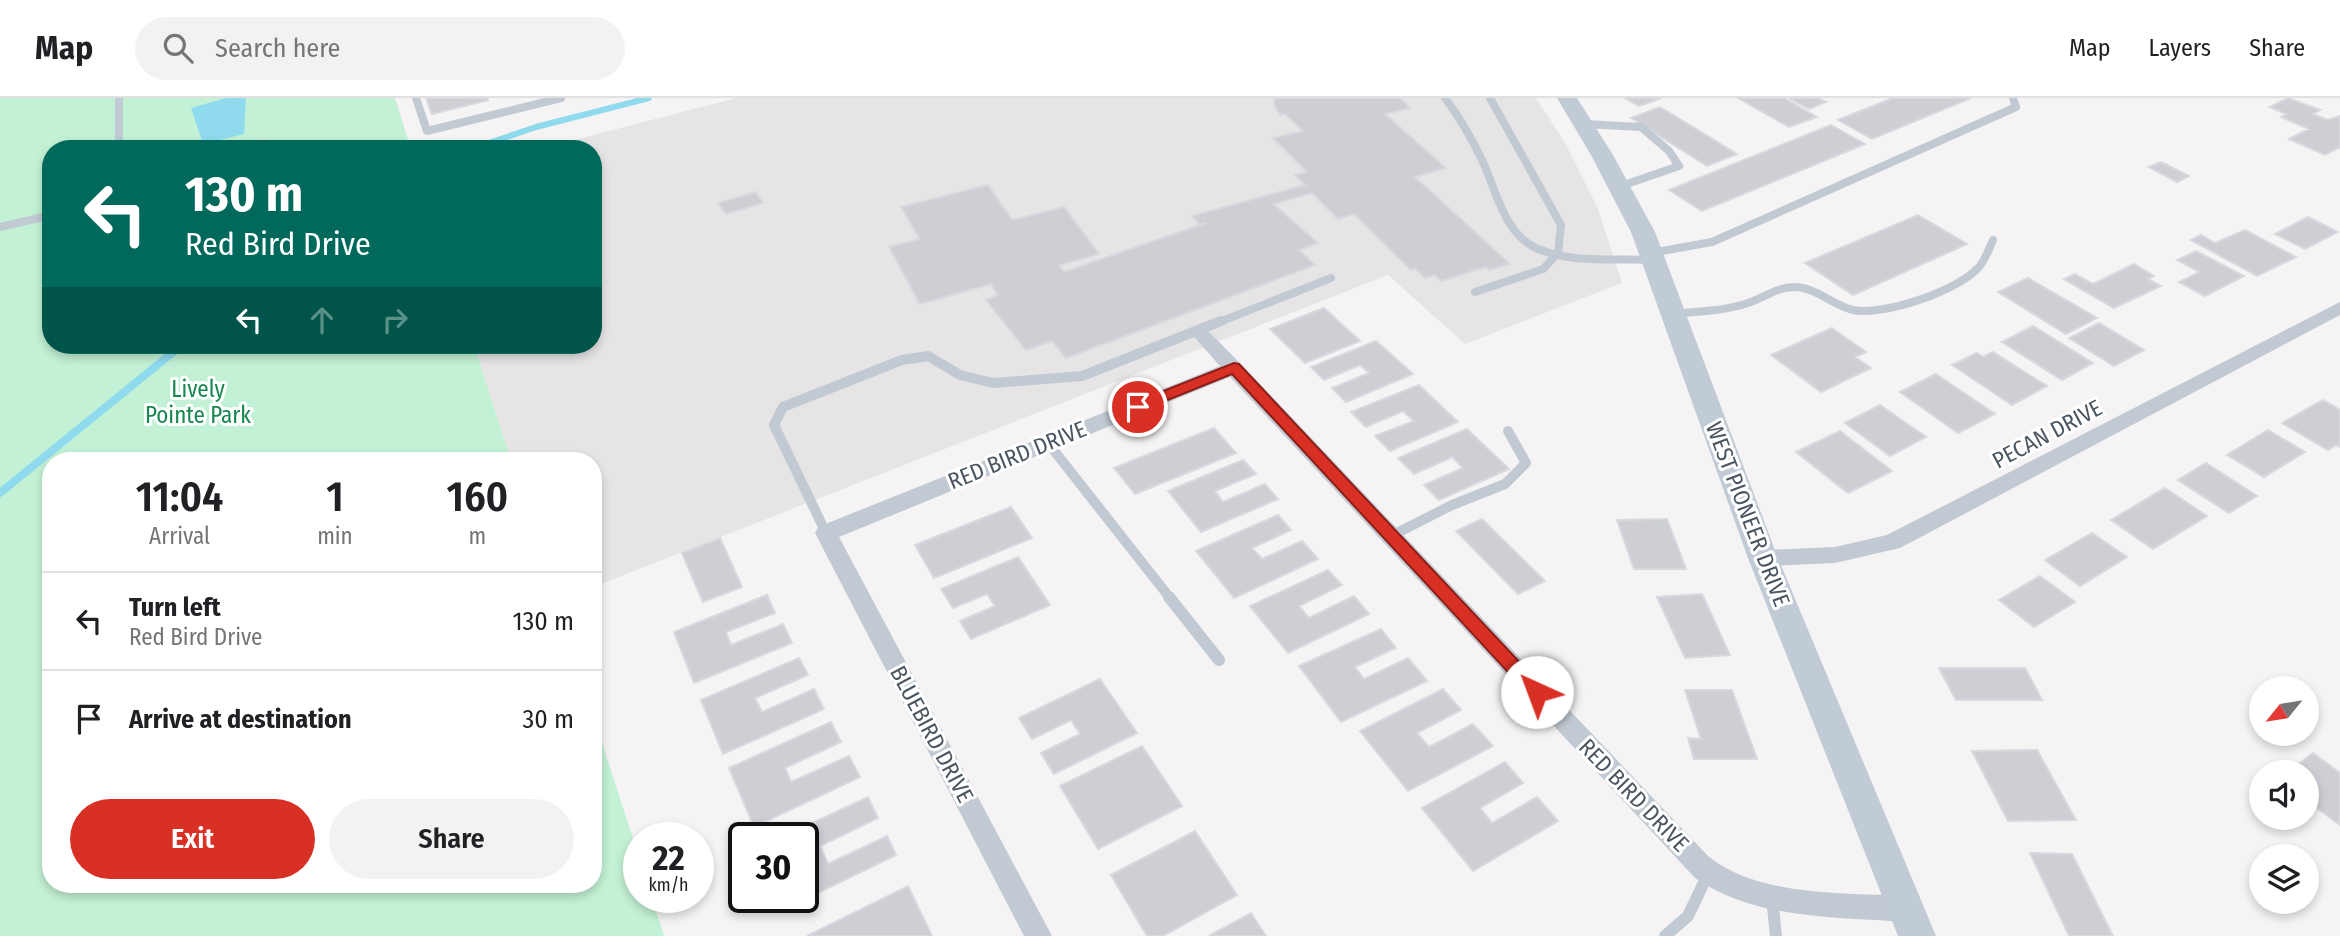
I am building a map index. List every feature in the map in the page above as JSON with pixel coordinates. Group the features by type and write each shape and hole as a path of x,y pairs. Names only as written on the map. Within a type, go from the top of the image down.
{"main road":[{"name":"WEST PIONEER DRIVE","path":"1567,98 1643,232 1763,558 1912,923"}],"street":[{"name":"PECAN DRIVE","path":"1763,558 1820,557 1850,553 1892,542 2340,308"},
{"path":"1198,331 1234,368"},
{"name":"RED BIRD DRIVE","path":"826,533 1234,368 1655,819 1709,872 1745,889 1912,923"},
{"name":"BLUEBIRD DRIVE","path":"826,533 1038,936"}],"lane":[{"path":"118,98 119,140"},
{"path":"416,98 427,131 561,98"},
{"path":"1446,98 1486,167 1512,229 1537,249 1558,253 1652,256 1712,242 2016,107 2013,98"},
{"path":"1475,292 1543,269 1558,253 1561,225 1490,98"},
{"path":"1584,124 1641,127 1670,151 1679,166 1618,187"},
{"path":"0,228 42,217"},
{"path":"1672,314 1751,302 1775,290 1794,287 1808,289 1854,310 1877,312 1944,288 1977,271 1993,240"},
{"path":"826,533 774,425 783,407 902,360 928,356 960,375 993,383 1082,376 1331,278"},
{"path":"1391,536 1452,505 1504,484 1527,463 1508,431"},
{"path":"1048,443 1219,660"},
{"path":"1665,936 1688,916 1709,872"},
{"path":"1772,895 1776,936"}],"shaded area":[{"path":"736,98 1536,98 1565,143 1598,209 1622,283 1465,344 1388,275 602,583 602,452 508,452 477,354 602,354 602,140 575,140"}],"green space":[{"name":"Lively Pointe Park","path":"0,98 395,98 408,140 42,140 42,354 477,354 508,452 42,452 42,893 602,893 602,743 628,822 623,822 623,913 657,913 664,936 0,936"}],"water":[{"path":"226,98 246,98 244,134 219,140 202,140 191,108"}],"building":[{"path":"426,98 487,98 488,100 432,114"},
{"path":"1274,98 1400,98 1410,108 1385,114 1446,168 1415,177 1510,264 1489,270 1486,267 1441,281 1435,275 1425,278 1415,268 1411,270 1354,214 1338,219 1312,193 1273,204 1318,243 1299,250 1315,265 1066,358 1052,341 1026,350 986,300 998,295 991,284 920,304 889,247 920,239 901,207 988,185 1012,220 1064,207 1099,254 1059,265 1064,272 1206,223 1199,224 1192,216 1305,185 1295,175 1307,172 1273,138 1303,131 1285,114 1281,115 1275,107"},
{"path":"1625,98 1662,98 1639,106"},
{"path":"1738,98 1784,98 1817,117 1789,127"},
{"path":"1789,98 1818,98 1826,102 1809,109"},
{"path":"1893,98 1971,98 1872,139 1838,120"},
{"path":"2288,98 2320,110 2313,114 2328,120 2340,116 2340,147 2325,155 2289,139 2309,129 2281,117 2286,114 2270,107"},
{"path":"1660,107 1737,154 1707,166 1631,118"},
{"path":"1831,125 1865,144 1702,211 1669,190"},
{"path":"2161,162 2189,176 2177,182 2149,167"},
{"path":"756,192 763,203 726,214 718,203"},
{"path":"1918,215 1967,244 1853,295 1805,263"},
{"path":"2308,217 2338,232 2305,249 2275,234"},
{"path":"2245,230 2296,257 2257,276 2191,240 2201,235 2215,243"},
{"path":"2196,251 2244,276 2205,296 2179,282 2200,272 2177,260"},
{"path":"2134,264 2154,276 2148,279 2161,286 2114,308 2064,279 2075,274 2093,284"},
{"path":"2028,278 2097,318 2066,334 1998,292"},
{"path":"1324,308 1360,341 1305,363 1270,329"},
{"path":"2099,323 2144,350 2114,366 2069,338"},
{"path":"2033,326 2093,363 2062,380 2002,342"},
{"path":"1832,328 1866,352 1855,357 1871,368 1821,392 1771,355"},
{"path":"1376,341 1413,374 1346,402 1332,388 1369,373 1360,365 1324,380 1311,367"},
{"path":"1993,352 2047,386 2012,405 1952,365 1977,353 1983,357"},
{"path":"1936,374 1995,414 1958,433 1900,392"},
{"path":"1419,385 1458,422 1390,451 1375,436 1414,421 1403,411 1366,427 1351,412"},
{"path":"2323,400 2340,410 2340,447 2336,445 2328,450 2282,423"},
{"path":"1880,405 1926,437 1890,456 1845,423"},
{"path":"1214,428 1236,453 1135,494 1114,468"},
{"path":"1467,429 1509,469 1439,500 1424,485 1463,468 1452,457 1414,474 1398,458"},
{"path":"2268,430 2305,452 2264,477 2227,455"},
{"path":"1840,431 1892,471 1848,493 1796,452"},
{"path":"1243,460 1256,474 1215,491 1223,502 1265,484 1278,499 1201,532 1168,491"},
{"path":"2206,463 2257,496 2229,513 2178,480"},
{"path":"2165,488 2207,516 2153,549 2111,520"},
{"path":"1011,507 1032,538 934,578 915,545"},
{"path":"1278,515 1291,530 1252,548 1262,559 1302,541 1318,559 1234,598 1196,551"},
{"path":"1482,519 1545,581 1518,594 1456,531"},
{"path":"1667,519 1686,569 1634,569 1617,520"},
{"path":"2092,533 2127,557 2080,586 2045,560"},
{"path":"720,538 742,587 703,602 682,553"},
{"path":"1018,557 1050,605 971,639 960,621 995,606 987,594 953,608 941,589"},
{"path":"1328,570 1342,585 1299,606 1309,618 1354,596 1369,614 1288,653 1250,606"},
{"path":"2040,576 2075,602 2034,627 1999,600"},
{"path":"1702,594 1730,655 1685,658 1657,597"},
{"path":"767,595 775,613 726,632 731,645 783,624 792,643 694,683 674,632"},
{"path":"1381,629 1396,648 1355,667 1364,679 1408,658 1427,681 1341,722 1299,666"},
{"path":"799,658 808,675 755,698 762,712 814,689 824,709 723,754 701,700"},
{"path":"1939,668 2025,668 2042,700 1956,700"},
{"path":"1100,679 1137,733 1054,774 1041,753 1080,734 1071,720 1032,739 1019,718"},
{"path":"1443,689 1461,710 1417,733 1429,747 1473,724 1493,746 1408,791 1360,731"},
{"path":"1685,690 1732,690 1757,759 1694,759 1688,738 1701,739"},
{"path":"831,722 841,742 785,768 791,782 849,756 860,777 765,822 752,822 729,768"},
{"path":"1142,746 1182,806 1098,849 1060,786"},
{"path":"2037,750 2076,820 2008,821 1972,751"},
{"path":"2313,753 2340,773 2340,825 2319,810 2319,760 2304,760"},
{"path":"1505,762 1523,783 1480,808 1492,823 1537,797 1558,821 1473,871 1422,808"},
{"path":"868,797 878,818 820,846 828,864 887,836 896,855 819,892 819,822 814,822"},
{"path":"1195,831 1237,895 1163,936 1147,936 1111,875"},
{"path":"2030,853 2072,854 2113,936 2069,936"},
{"path":"908,886 932,936 807,936"},
{"path":"1251,913 1266,936 1209,936"}],"waterway":[{"path":"498,140 536,127 649,98"},
{"path":"50,452 171,354"},
{"path":"0,493 42,459"}],"route":[{"path":"1138,407 1234,368 1537,692"}]}
